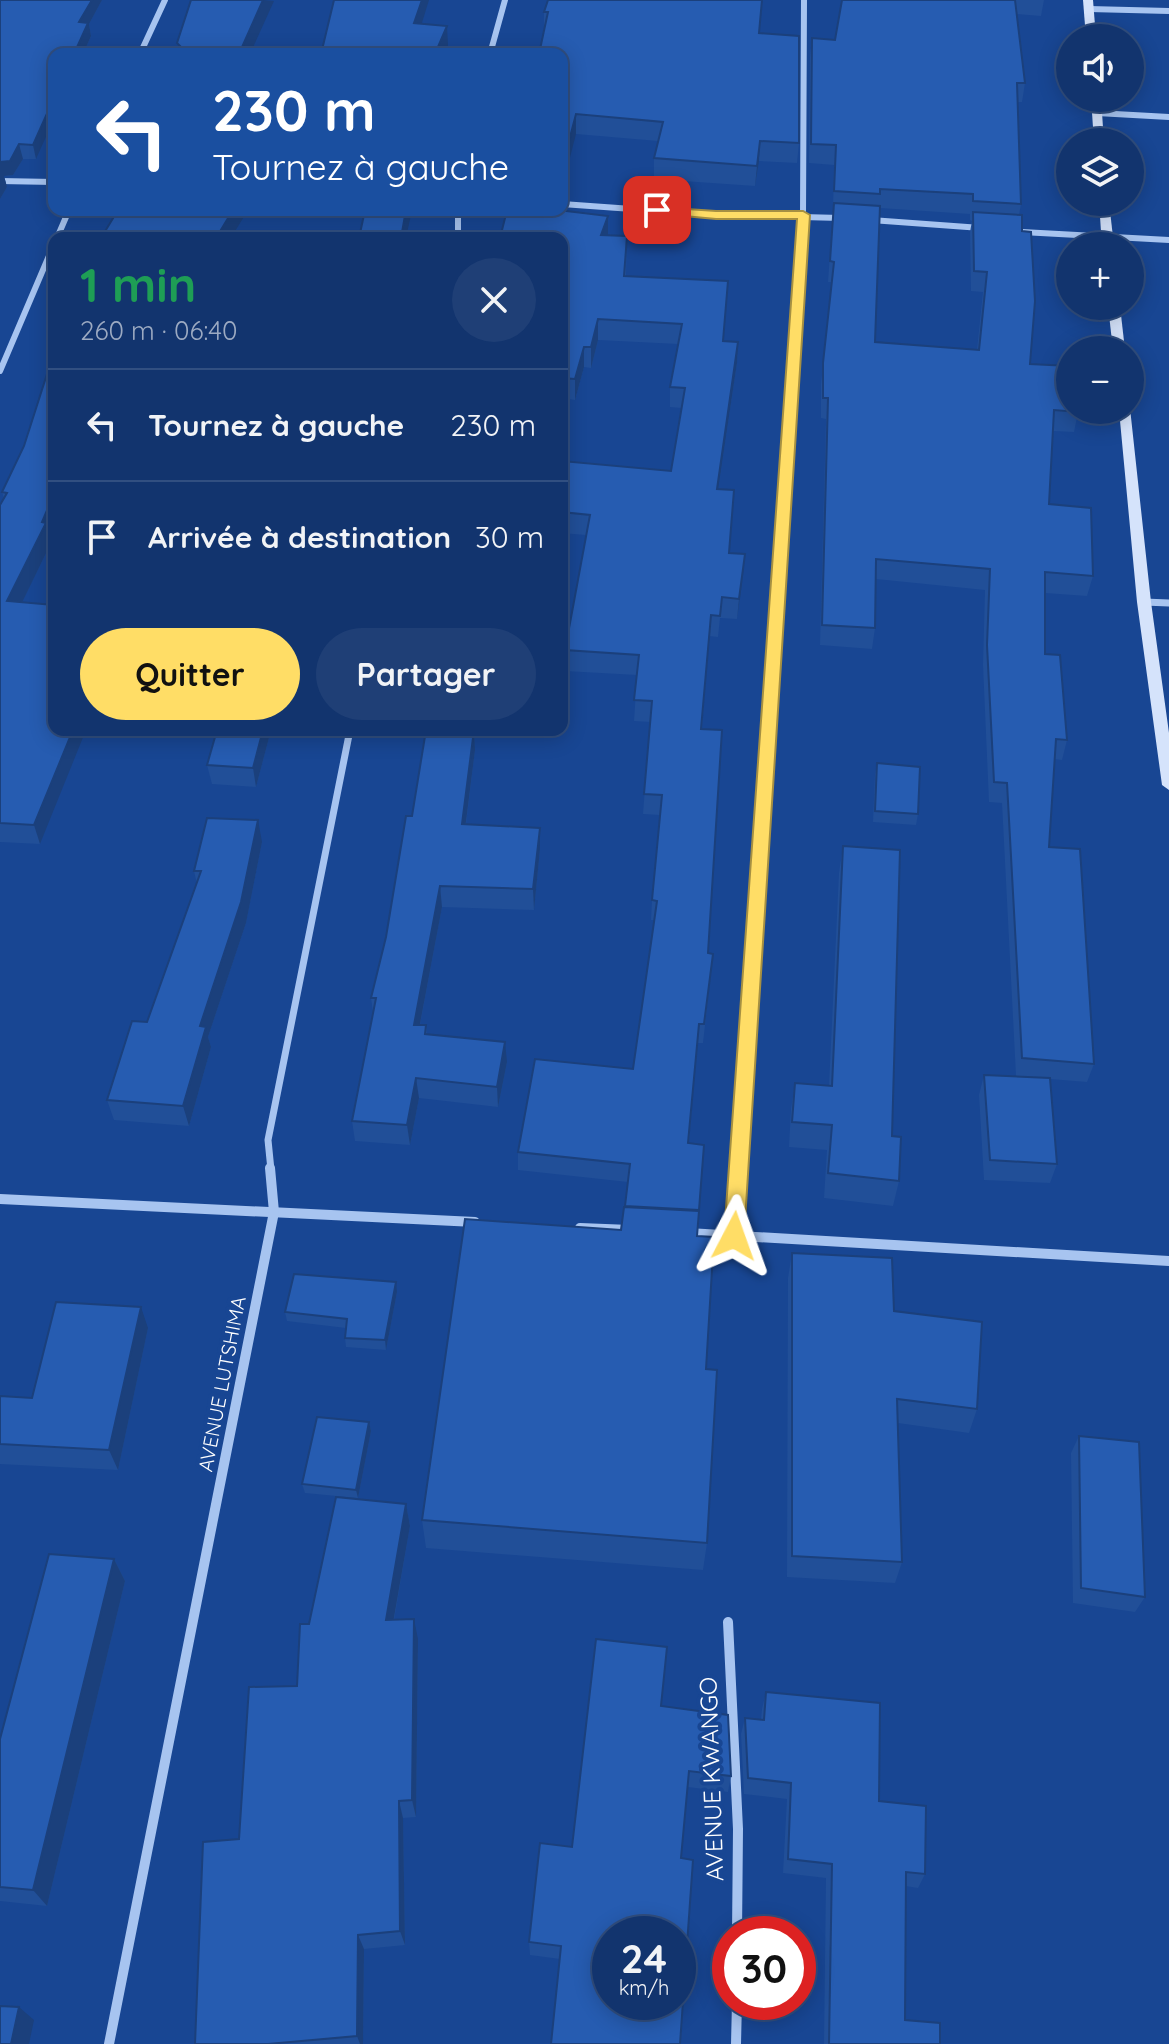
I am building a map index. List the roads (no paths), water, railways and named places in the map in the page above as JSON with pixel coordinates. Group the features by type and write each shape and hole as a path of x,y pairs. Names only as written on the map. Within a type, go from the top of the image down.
{"main road":[{"path":"1089,4 1090,24"},
{"path":"1097,113 1098,128"},
{"path":"1126,424 1144,602 1169,785"}],"street":[{"path":"143,48 165,0"},
{"path":"492,48 505,0"},
{"path":"734,1236 803,215 804,0"},
{"path":"1089,4 1169,11"},
{"path":"1097,113 1169,117"},
{"path":"0,181 48,182"},
{"path":"568,204 716,215 849,218"},
{"path":"864,220 986,229"},
{"path":"1016,231 1056,236"},
{"path":"1144,241 1169,240"},
{"path":"0,371 48,258"},
{"path":"1144,602 1169,603"},
{"name":"AVENUE LUTSHIMA","path":"109,2044 274,1212 268,1140 349,736"},
{"path":"0,1199 480,1222"},
{"path":"576,1227 639,1231"},
{"path":"671,1232 1169,1261"},
{"name":"AVENUE KWANGO","path":"728,1622 738,1829 737,1916"},
{"path":"736,2044 737,2020"}]}
